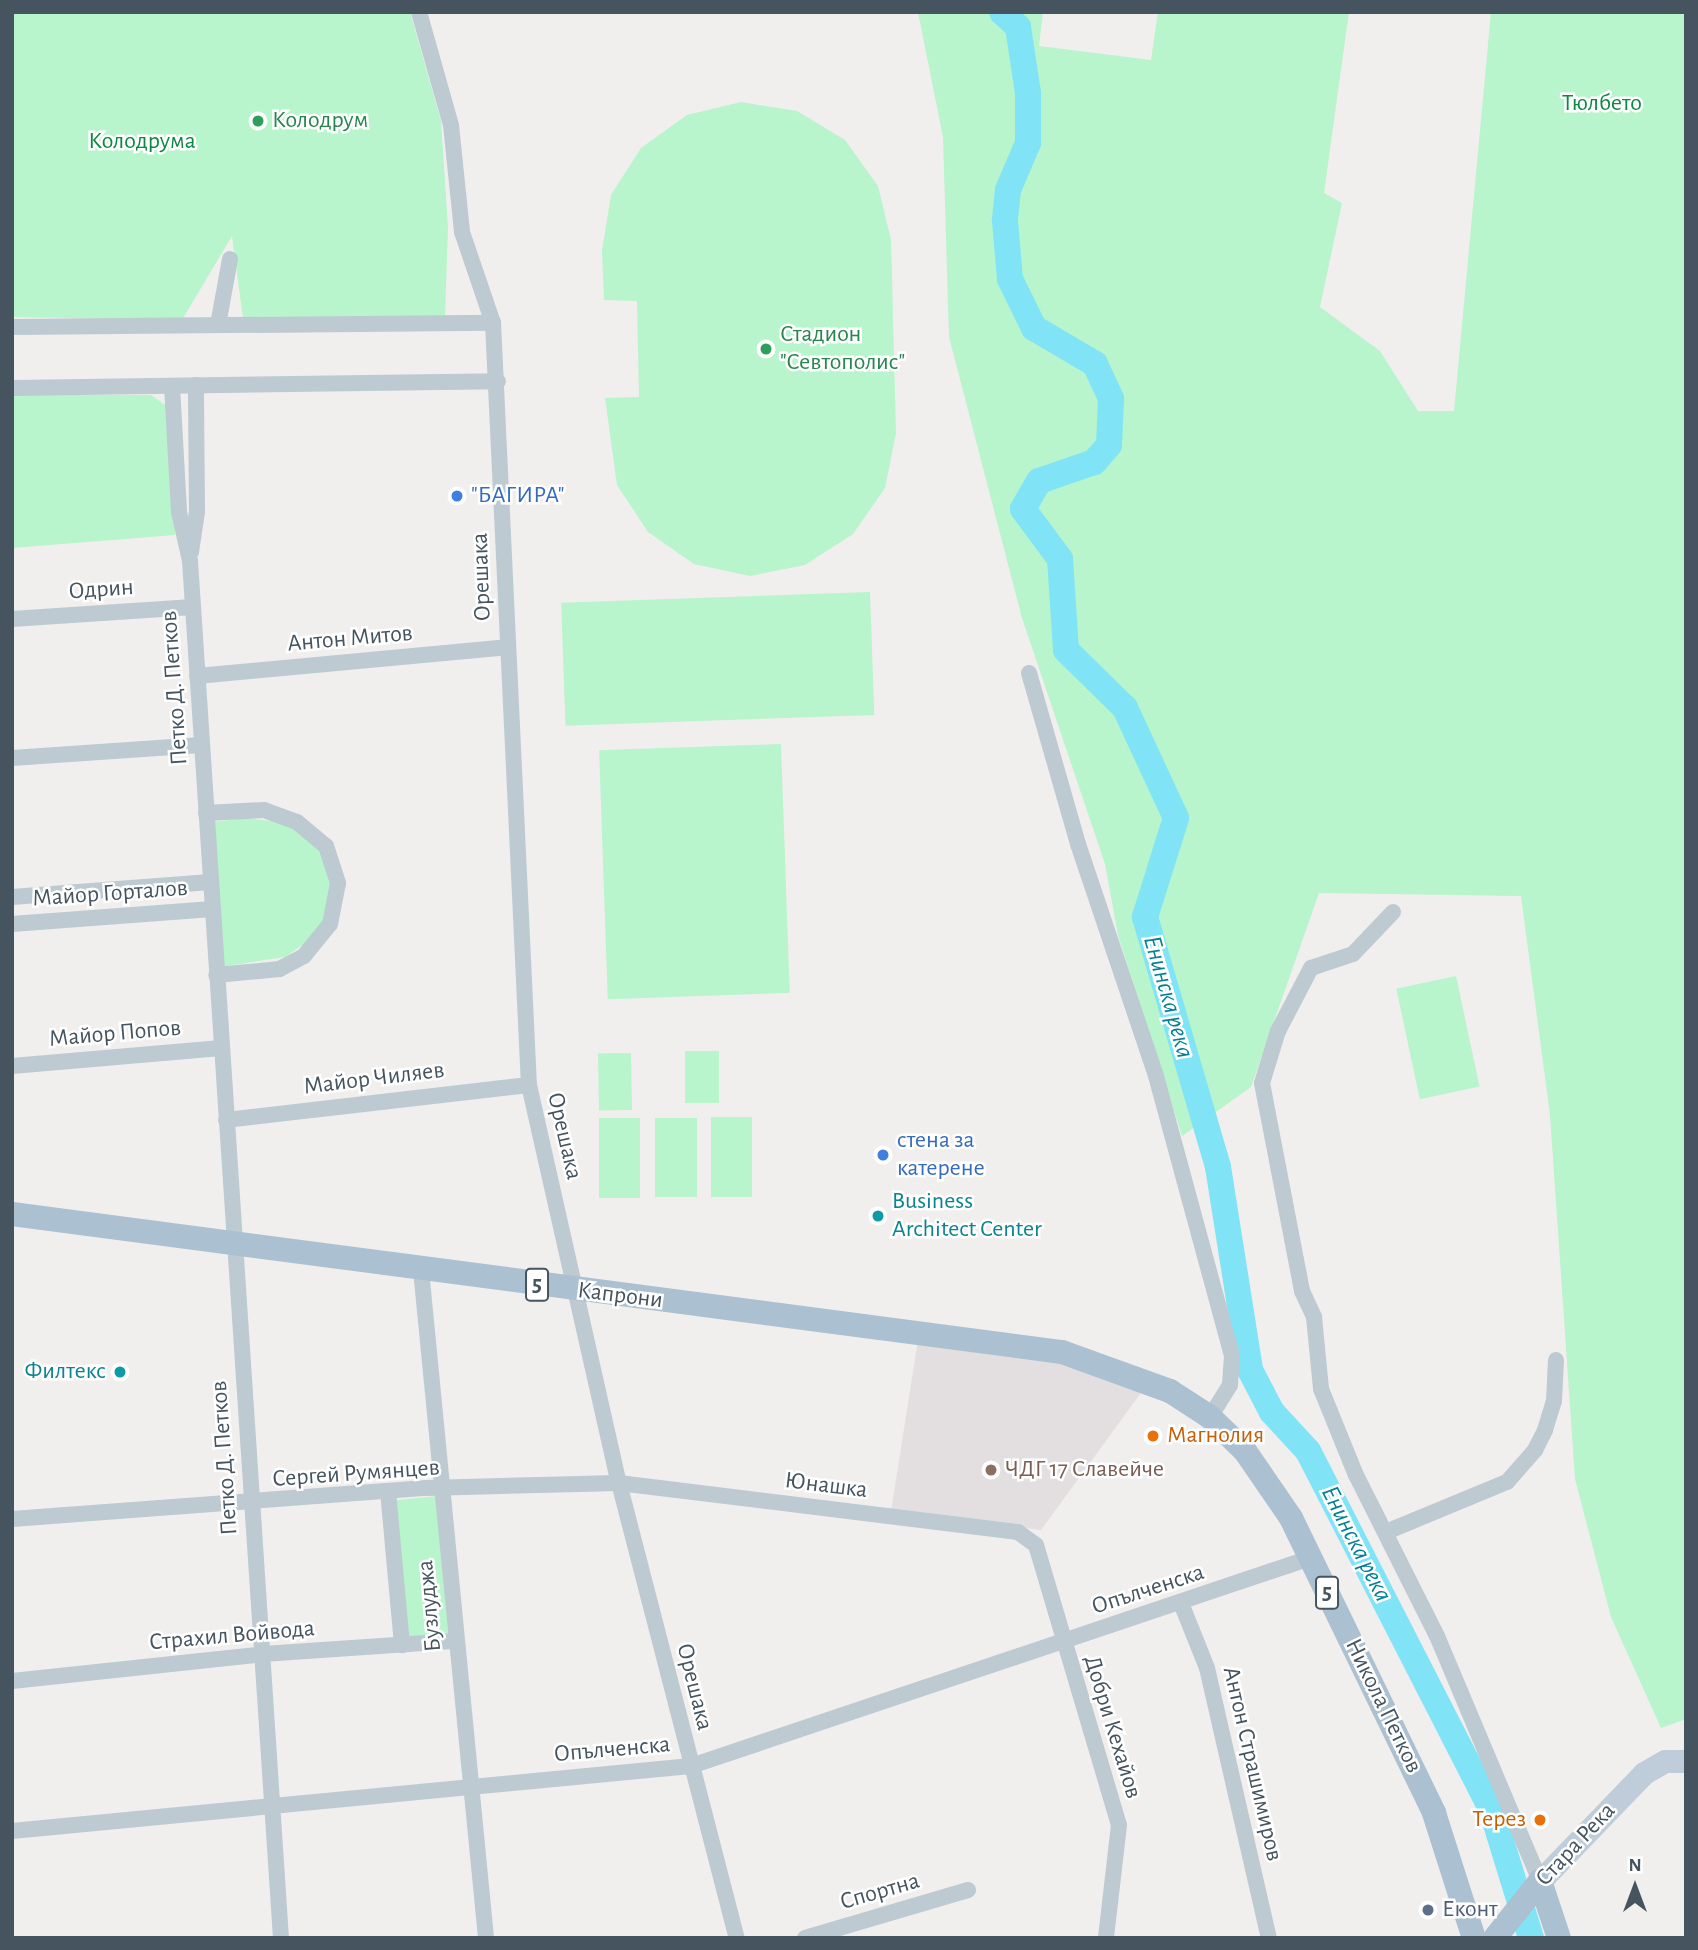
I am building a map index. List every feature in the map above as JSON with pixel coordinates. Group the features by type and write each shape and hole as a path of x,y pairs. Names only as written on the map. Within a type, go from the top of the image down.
{"main road":[{"name":"Капрони","path":"12,1213 421,1270 1062,1352"},
{"name":"Никола Петков","path":"1062,1352 1170,1391 1210,1417 1245,1451 1291,1518 1434,1813 1488,1937"},
{"name":"Стара Река","path":"1488,1937 1536,1887"},
{"path":"1536,1887 1559,1938"}],"street":[{"name":"Орешака","path":"419,12 452,125 462,232 493,323 498,381 507,647 529,1085 619,1483 737,1938"},
{"path":"218,325 230,259"},
{"path":"12,327 493,323"},
{"path":"12,388 498,381"},
{"name":"Петко Д. Петков","path":"190,561 197,512 196,385"},
{"name":"Петко Д. Петков","path":"172,386 179,512 190,561 233,1244 281,1938"},
{"name":"Одрин","path":"12,619 193,607"},
{"name":"Антон Митов","path":"197,676 507,647"},
{"path":"1029,673 1078,844 1156,1076 1232,1356 1230,1385 1210,1417"},
{"path":"12,758 201,745"},
{"path":"206,813 264,810 297,822 326,846 338,883 331,924 304,956 280,969 216,975"},
{"name":"Майор Горталов","path":"12,897 210,881"},
{"name":"Майор Горталов","path":"12,924 212,909"},
{"path":"1393,912 1353,954 1311,968 1278,1031 1262,1083 1302,1291 1314,1317 1321,1389 1356,1475 1437,1636 1536,1887"},
{"name":"Майор Попов","path":"12,1066 221,1048"},
{"name":"Майор Чиляев","path":"226,1120 529,1085"},
{"name":"Бузлуджа","path":"421,1270 486,1938"},
{"path":"1387,1532 1507,1482 1535,1450 1545,1430 1554,1401 1556,1360"},
{"name":"Сергей Румянцев","path":"12,1519 251,1504 388,1491 619,1483"},
{"name":"Юнашка","path":"619,1483 1027,1536"},
{"path":"388,1491 402,1645"},
{"name":"Добри Кехайов","path":"1027,1536 1036,1545 1062,1642 1119,1825 1106,1938"},
{"name":"Опълченска","path":"12,1831 469,1784 691,1766 1310,1558"},
{"name":"Антон Страшимиров","path":"1181,1603 1207,1668 1269,1938"},
{"name":"Страхил Войвода","path":"12,1681 263,1654 456,1641"},
{"name":"Стара Река","path":"1536,1887 1644,1773 1676,1761"},
{"name":"Спортна","path":"805,1938 968,1890"}],"shaded area":[{"name":"ЧДГ 17 Славейче","path":"918,1340 1055,1359 1143,1390 1041,1530 891,1511"}],"green space":[{"name":"Колодрума","path":"12,12 410,12 441,121 448,228 445,316 243,318 232,236 182,320 12,317"},
{"name":"Тюлбето","path":"918,12 1043,12 1039,46 1151,60 1158,12 1349,12 1324,193 1342,203 1320,307 1380,351 1418,411 1454,411 1491,12 1686,12 1686,1719 1661,1728 1611,1617 1575,1479 1550,1115 1521,896 1319,893 1251,1087 1182,1136 1118,935 1105,864 1022,618 949,337 943,137"},
{"name":"Стадион \"Севтополис\"","path":"741,102 797,111 845,140 878,186 891,240 896,433 885,488 853,534 805,565 750,576 694,564 648,532 617,485 605,398 639,397 637,301 604,300 602,251 611,195 641,148 687,115"},
{"path":"12,395 151,395 168,407 175,535 12,548"},
{"path":"870,592 874,715 565,726 561,603"},
{"path":"781,744 790,993 608,999 599,750"},
{"path":"246,818 287,823 326,855 332,885 328,914 311,939 285,957 221,967 212,822"},
{"path":"1456,976 1479,1087 1420,1099 1396,989"},
{"path":"685,1051 719,1051 719,1103 685,1103"},
{"path":"631,1053 632,1110 599,1111 598,1054"},
{"path":"711,1117 752,1117 752,1197 711,1197"},
{"path":"599,1118 640,1118 640,1198 599,1198"},
{"path":"655,1118 697,1118 697,1197 655,1197"},
{"path":"437,1496 452,1634 408,1639 393,1501"}],"waterway":[{"name":"Енинска река","path":"1002,12 1018,27 1028,93 1028,143 1008,190 1005,221 1010,279 1034,328 1095,364 1111,399 1109,445 1094,462 1039,481 1023,509 1060,559 1066,650 1125,708 1176,818 1145,917 1218,1167 1250,1370 1272,1412 1308,1451 1491,1808 1531,1938"}],"place":[{"name":"Колодрум","path":"258,121"},
{"name":"Стадион \"Севтополис\"","path":"766,349"},
{"name":"\"БАГИРА\"","path":"457,496"},
{"name":"стена за катерене","path":"883,1155"},
{"name":"Business Architect Center","path":"878,1216"},
{"name":"Филтекс","path":"120,1372"},
{"name":"Магнолия","path":"1153,1436"},
{"name":"ЧДГ 17 Славейче","path":"991,1470"},
{"name":"Терез","path":"1540,1820"},
{"name":"Еконт","path":"1428,1910"}]}
